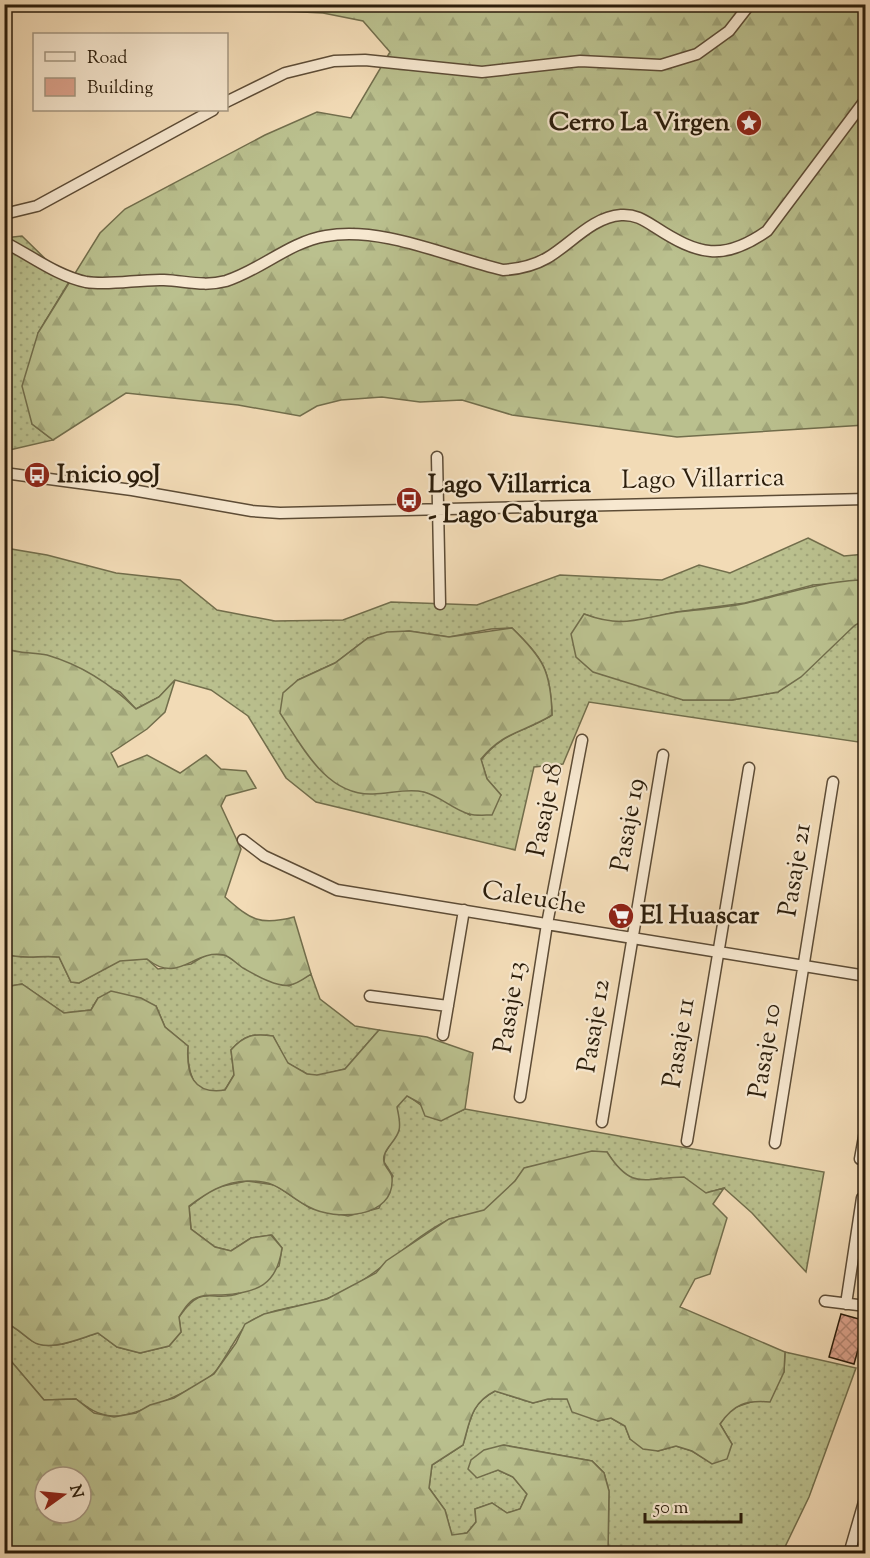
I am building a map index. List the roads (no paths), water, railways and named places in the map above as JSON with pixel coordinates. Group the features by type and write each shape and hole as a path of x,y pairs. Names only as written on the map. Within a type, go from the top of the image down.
{"street":[{"path":"228,101 285,73 334,61 365,60 482,72 580,61 661,65 697,54 729,30 750,4"},
{"path":"4,242 61,272 86,282 172,280 197,286 225,281 247,273 290,248 325,236 337,235 380,235 495,268 523,268 547,258 606,218 623,214 638,217 671,238 705,252 730,252 748,245 767,231 866,99"},
{"path":"4,214 37,206 211,111"},
{"path":"436,457 440,604"},
{"name":"Lago Villarrica","path":"4,473 132,490 252,511 280,513 866,499"},
{"name":"Pasaje 18","path":"547,924 582,740"},
{"name":"Pasaje 19","path":"632,938 663,755"},
{"name":"Pasaje 11","path":"687,1142 749,768"},
{"name":"Pasaje 21","path":"802,966 833,782"},
{"name":"Caleuche","path":"243,840 264,856 337,890 866,976"},
{"path":"443,1035 464,910"},
{"name":"Pasaje 13","path":"520,1097 547,924"},
{"name":"Pasaje 12","path":"602,1122 632,938"},
{"name":"Pasaje 10","path":"775,1143 802,966"},
{"path":"370,996 448,1006"},
{"path":"860,1159 866,1126"},
{"path":"846,1304 862,1198"},
{"path":"825,1301 866,1306"},
{"path":"849,1554 866,1495"}],"place":[{"name":"Cerro La Virgen","path":"749,123"},
{"name":"Inicio 90J","path":"37,475"},
{"name":"Lago Villarrica - Lago Caburga","path":"409,500"},
{"name":"El Huascar","path":"621,916"}]}
